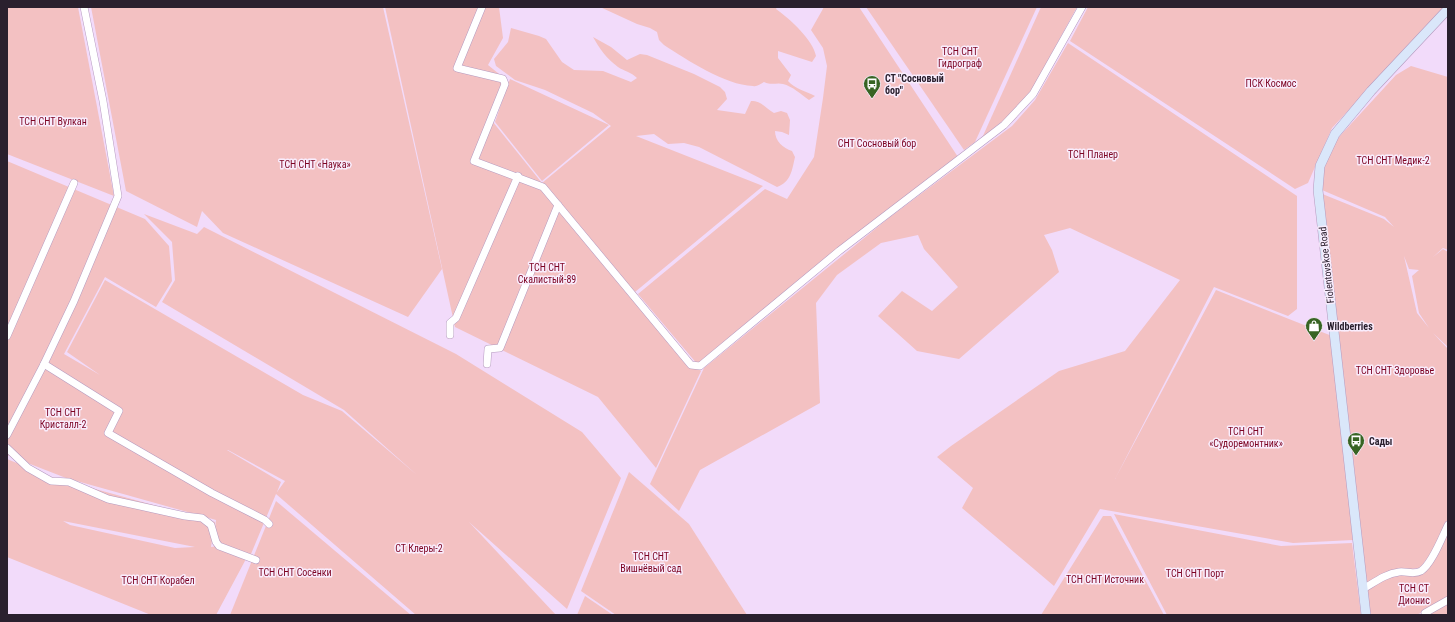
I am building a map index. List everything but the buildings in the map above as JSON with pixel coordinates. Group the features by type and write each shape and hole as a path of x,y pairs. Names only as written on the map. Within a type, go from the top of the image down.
{"main road":[{"name":"Fiolentovskoe Road","path":"1366,615 1318,190 1320,166 1335,134 1371,90 1448,9"}],"street":[{"path":"7,435 44,364 74,301 118,196 84,7"},
{"path":"482,7 458,68 503,79 505,84 474,161 518,176 543,187 691,365 700,366 839,251 1004,125 1033,94 1082,7"},
{"path":"450,335 450,324 456,318 518,176"},
{"path":"7,336 74,183"},
{"path":"487,364 488,349 500,348 558,204"},
{"path":"44,364 119,411 108,433 212,493 265,520 269,524"},
{"path":"7,448 28,468 51,481 69,482 108,499 185,516 202,518 211,525 216,542 219,546 256,560"},
{"path":"1363,589 1385,576 1400,572 1414,573 1421,571 1435,552 1448,526"},
{"path":"1426,614 1448,600"}],"green space":[{"name":"ТСН СНТ Вулкан","path":"7,7 78,7 114,196 7,154"},
{"name":"ТСН СНТ «Наука»","path":"91,7 383,7 442,269 408,317 223,233 202,211 197,227 126,191"},
{"name":"ТСН СНТ Скалистый-89","path":"385,7 499,7 503,38 488,65 509,82 510,79 609,125 542,181 495,122 507,87 493,122 542,183 611,126 593,113 545,90 515,80 496,66 494,59 508,42 511,28 546,39 562,62 574,70 603,71 631,82 637,78 618,67 610,60 593,37 611,47 627,60 640,54 647,55 694,74 720,87 725,92 727,99 717,110 745,114 751,101 755,101 761,103 774,113 781,111 787,113 790,120 789,135 775,131 775,135 780,144 792,151 795,157 792,171 788,179 782,185 777,187 699,147 684,143 668,144 654,134 636,136 763,186 635,292 701,371 656,468 598,397 455,327"},
{"path":"600,7 777,7 776,9 788,18 806,37 816,56 812,62 778,51 778,58 791,75 788,81 797,88 815,96 809,100 786,85 781,84 770,84 764,82 754,86 742,85 719,77 664,45 659,40 657,32"},
{"name":"СНТ Сосновый бор","path":"824,7 859,7 958,157 824,260 698,365 638,294 765,189 787,199 814,157 827,66 823,48 811,30"},
{"name":"ТСН СНТ Гидрограф","path":"866,7 1037,7 975,142 964,150"},
{"path":"1041,7 1077,7 1030,93 1010,115 982,138"},
{"name":"ПСК Космос","path":"1088,7 1445,7 1332,128 1308,183 1295,189 1070,41"},
{"name":"ТСН Планер","path":"1068,43 1297,196 1297,309 1288,316 1214,287 1115,479 1216,290 1332,336 1353,540 1293,543 1100,509 1054,586 962,508 973,488 937,457 1059,371 1125,351 1180,280 1070,228 1044,235 1052,250 1059,272 959,359 917,351 878,316 902,291 932,311 958,287 924,249 918,235 881,243 837,275 816,303 820,403 700,470 679,511 650,484 704,368 890,217 1012,126 1035,100"},
{"name":"ТСН СНТ Здоровье","path":"1411,66 1448,77 1448,250 1443,248 1433,257 1443,249 1448,252 1448,347 1433,333 1448,349 1448,523 1429,556 1420,568 1401,570 1365,587 1354,467 1320,193 1384,219 1394,227 1385,217 1322,190 1323,163 1339,137 1396,75","holes":["1404,256 1409,269 1419,270 1412,276 1419,313 1429,328 1417,313"]},
{"path":"7,161 145,219 169,246 172,281 156,307 105,277 64,354 100,375 67,352 105,280 303,395 342,411 417,475 344,410 162,302 175,280 172,242 144,214 197,234 204,227 456,354 582,432 621,478 567,609 469,522 556,615 416,615 276,494 251,554 213,544 216,520 66,478 7,455","holes":["228,450 285,481 277,492 281,482"]},
{"name":"ТСН СНТ Корабел","path":"7,459 48,476 215,522 211,547 218,546 246,559 216,615 151,615 7,557","holes":["63,521 195,547 175,548 70,525"]},
{"name":"ТСН СНТ Вишнёвый сад","path":"629,472 689,524 747,615 616,615 581,591"},
{"name":"ТСН СНТ Сосенки","path":"276,501 411,615 230,615"},
{"name":"ТСН СНТ Порт","path":"1114,514 1281,546 1352,543 1361,615 1167,615"},
{"name":"ТСН СНТ Источник","path":"1103,516 1111,516 1164,615 1041,615"},
{"name":"ТСН СТ Дионис","path":"1448,531 1448,615 1431,615 1423,612 1416,615 1369,615 1366,589 1383,577 1425,571"},
{"path":"585,596 613,615 577,615"}],"place":[{"name":"СТ \"Сосновый бор\"","path":"872,99"},
{"name":"Wildberries","path":"1314,341"},
{"name":"Сады","path":"1356,456"}],"park label":[{"name":"ТСН СНТ Медик-2","path":"1393,160"},
{"name":"ТСН СНТ Кристалл-2","path":"63,418"},
{"name":"ТСН СНТ «Судоремонтник»","path":"1246,436"},
{"name":"СТ Клеры-2","path":"419,548"}]}
